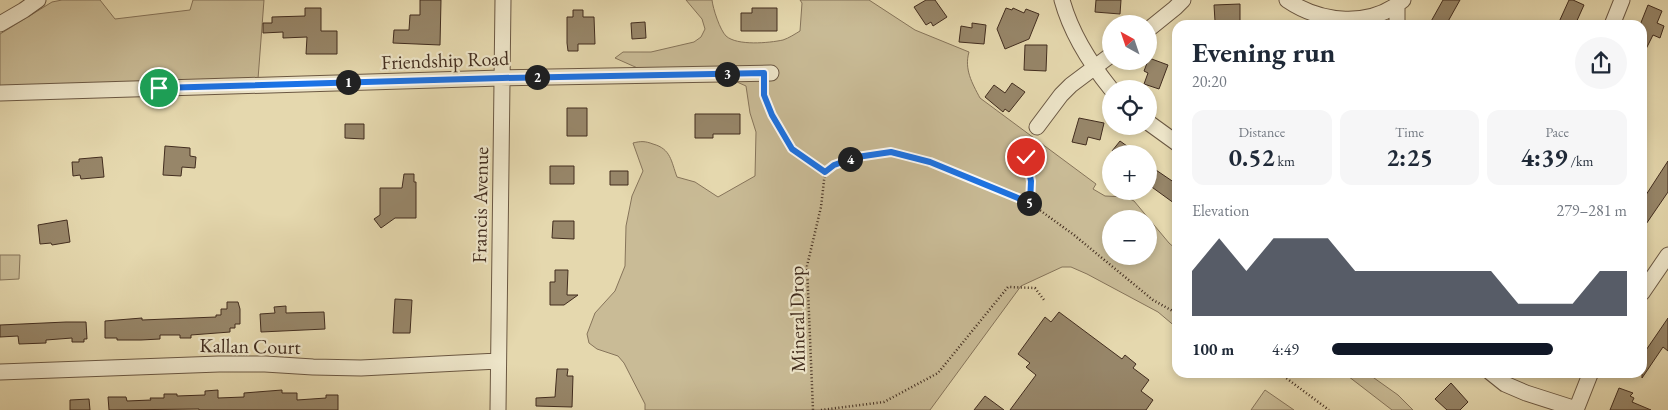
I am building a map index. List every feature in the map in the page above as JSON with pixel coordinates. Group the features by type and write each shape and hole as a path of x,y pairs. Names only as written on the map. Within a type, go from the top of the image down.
{"street":[{"path":"0,24 38,0"},
{"name":"Francis Avenue","path":"498,410 502,0"},
{"path":"1062,0 1075,34 1094,68 1104,80"},
{"path":"1158,22 1183,0"},
{"path":"1287,0 1325,20"},
{"path":"1614,20 1622,0"},
{"path":"1342,20 1361,19 1380,14 1400,3"},
{"path":"1398,20 1400,3"},
{"path":"1037,127 1061,95 1102,62"},
{"name":"Friendship Road","path":"0,93 502,78 768,73"},
{"path":"1157,129 1172,140"},
{"path":"1647,286 1668,254"},
{"name":"Kallan Court","path":"0,372 219,364 361,368 498,361"},
{"path":"1498,378 1505,384 1526,393 1576,410 1589,378"}],"path":[{"path":"768,73 764,95 772,115 792,149 825,172 834,165 857,157 891,152 930,162 1030,203 1074,235 1153,300 1172,311"},
{"path":"1030,203 1031,181 1026,157 1037,127"},
{"name":"Mineral Drop","path":"813,410 807,266 821,207 825,172"},
{"path":"821,410 884,402 938,373 1008,287 1035,288 1044,300"},
{"path":"1286,378 1329,410"}],"shaded area":[{"path":"62,0 100,0 115,19 190,10 193,0 264,0 258,79 0,87 0,34 52,2"},
{"path":"686,0 712,0 715,14 726,36 738,41 753,43 783,40 800,31 802,3 800,0 869,0 915,30 969,52 968,70 980,98 1096,184 1093,189 1102,194 1102,200 1132,200 1142,210 1102,210 1102,265 1157,265 1157,229 1172,246 1172,324 1158,312 1087,274 1071,267 1062,267 1021,286 930,410 645,410 645,404 624,363 618,356 597,349 589,343 587,334 595,313 615,291 625,266 626,226 632,196 643,171 633,143 648,142 664,149 670,156 677,177 695,182 718,197 755,176 756,132 750,113 746,86 737,82 642,70 615,58 623,52 651,52 694,42 701,37 705,29 702,19"},
{"path":"0,255 20,255 19,279 0,280"},
{"path":"1350,378 1374,378 1398,395 1413,410 1392,410"},
{"path":"1265,390 1294,410 1251,410"}],"building":[{"path":"420,0 441,0 440,45 393,43 394,30 409,30 410,15 420,15"},
{"path":"926,0 935,0 947,17 933,26 931,22 926,25 914,7"},
{"path":"1096,0 1121,0 1120,14 1095,12"},
{"path":"1443,0 1460,0 1449,20 1432,20"},
{"path":"1569,0 1584,5 1577,20 1560,20"},
{"path":"1240,4 1240,20 1215,20 1214,5"},
{"path":"1648,5 1662,11 1657,23 1664,26 1660,38 1653,35 1647,47 1647,20 1642,20"},
{"path":"305,8 321,8 321,31 337,31 337,54 306,54 307,37 283,38 283,32 263,33 263,23 272,23 272,17 305,16"},
{"path":"752,8 777,8 777,31 741,31 741,13 752,13"},
{"path":"1006,8 1012,10 1013,8 1024,13 1026,9 1039,14 1029,39 1005,49 997,29"},
{"path":"573,10 583,10 583,17 594,17 595,44 578,44 578,51 568,51 567,17 573,17"},
{"path":"645,22 646,38 632,39 631,23"},
{"path":"972,23 986,25 984,44 959,42 961,26 972,28"},
{"path":"1025,45 1047,45 1046,71 1024,70"},
{"path":"1158,61 1168,65 1159,89 1157,88 1157,80 1145,80 1148,73 1144,71 1158,70"},
{"path":"1012,83 1025,92 1009,112 1005,109 1003,112 985,97 994,85 1005,93"},
{"path":"567,108 587,108 587,136 567,136"},
{"path":"695,114 740,114 740,134 713,134 713,138 695,138"},
{"path":"1079,118 1102,123 1100,140 1088,137 1086,145 1072,142"},
{"path":"345,124 364,124 364,139 345,138"},
{"path":"1120,141 1126,145 1117,145"},
{"path":"165,146 190,148 190,156 196,157 195,168 182,167 181,176 163,175"},
{"path":"102,157 104,177 81,179 80,175 73,176 72,162 79,162 79,159"},
{"path":"1668,161 1668,192 1647,223 1647,193"},
{"path":"550,166 574,166 574,184 550,184"},
{"path":"610,171 628,171 628,185 610,185"},
{"path":"1157,171 1172,181 1172,202 1157,191"},
{"path":"404,174 414,174 414,182 416,182 416,218 395,218 381,228 374,219 380,215 380,188 402,188"},
{"path":"67,220 70,242 52,245 51,243 40,244 38,225"},
{"path":"553,221 574,221 574,239 552,238"},
{"path":"555,270 568,270 567,295 578,295 564,305 550,305 550,282 555,282"},
{"path":"395,299 412,300 410,333 393,333"},
{"path":"227,302 238,302 240,309 240,324 235,324 235,328 230,328 230,332 191,335 191,338 180,338 180,335 160,335 160,339 117,340 117,338 105,338 105,321 142,318 142,320 216,317 216,315 221,315 221,309 227,309"},
{"path":"286,306 286,313 324,312 325,329 261,332 260,314 275,313 274,307"},
{"path":"1059,312 1122,359 1125,355 1136,364 1133,368 1149,380 1141,391 1153,400 1146,410 1010,410 1036,375 1026,367 1030,363 1018,354 1045,317 1051,322"},
{"path":"1668,318 1668,351 1663,347 1647,371 1647,349"},
{"path":"86,322 87,339 84,339 84,342 72,342 72,338 46,340 46,343 19,344 18,336 0,337 0,325"},
{"path":"557,369 568,369 567,376 573,376 572,407 536,406 536,398 555,397"},
{"path":"1451,383 1468,402 1460,410 1447,410 1435,399"},
{"path":"1619,388 1633,393 1630,396 1634,398 1632,402 1651,410 1610,410"},
{"path":"218,390 218,398 244,397 244,393 282,390 282,393 297,393 297,400 326,398 326,395 338,395 338,410 109,410 108,397 126,397 127,401 151,400 150,398 164,398 164,394 177,394 177,396 205,395 205,391"},
{"path":"985,396 1004,410 974,410"},
{"path":"89,399 90,410 70,410 70,400"}],"route":[{"path":"159,88 764,73 764,95 772,115 792,149 825,172 834,165 857,157 891,152 930,162 1030,203 1031,181 1026,157"}]}
